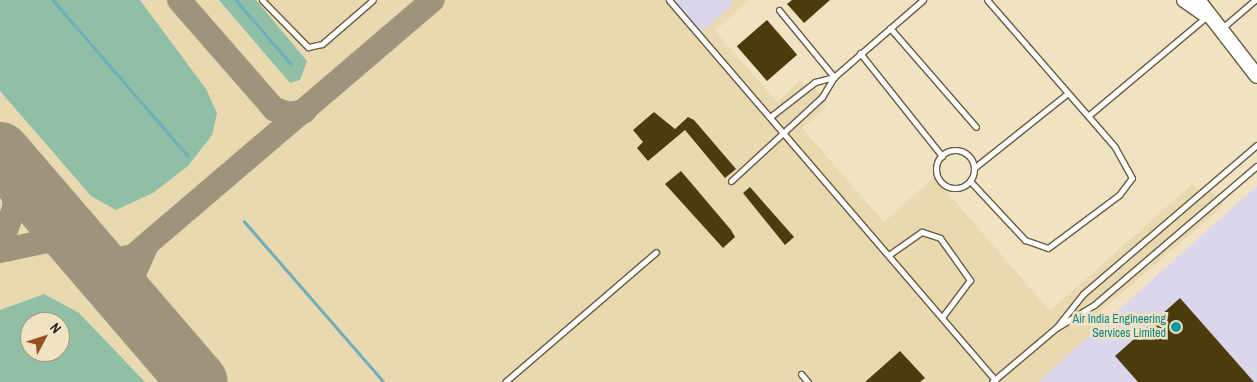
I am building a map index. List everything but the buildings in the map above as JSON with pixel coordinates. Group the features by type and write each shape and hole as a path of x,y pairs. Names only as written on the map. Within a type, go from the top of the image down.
{"street":[{"path":"1184,0 1206,16 1257,76"},
{"path":"1198,0 1206,16"}],"lane":[{"path":"262,0 296,41 308,47 322,44 373,0"},
{"path":"669,0 943,316 994,381 1056,328 1094,306 1257,166"},
{"path":"731,181 785,134 822,97 834,77 923,0"},
{"path":"970,180 1025,240 1038,247 1056,245 1131,183 1126,162 987,0"},
{"path":"1218,30 1255,0"},
{"path":"779,10 834,77"},
{"path":"1088,116 1206,16"},
{"path":"890,28 976,127"},
{"path":"860,53 942,156"},
{"path":"770,117 815,82 834,77"},
{"path":"942,156 937,168 941,181 952,188 970,180 974,168 1068,94"},
{"path":"1056,328 1083,294 1257,145"},
{"path":"942,156 962,152 974,168"},
{"path":"890,254 922,232 940,238 970,280 943,316"},
{"path":"505,382 656,252"},
{"path":"801,374 808,382"}],"shaded area":[{"path":"0,0 749,0 715,31 777,102 800,81 806,88 811,83 826,101 825,108 802,128 884,222 934,177 1050,311 1192,184 1198,191 1206,185 1222,203 1220,209 1094,317 1113,341 1257,382 0,382"},
{"path":"672,0 730,0 733,4 700,33"},
{"path":"1257,186 1257,382 1038,382"}],"green space":[{"path":"0,0 140,0 206,89 217,113 212,135 188,166 153,193 116,210 91,196 0,91"},
{"path":"219,0 256,0 307,61 300,80 290,83"},
{"path":"44,294 79,313 145,382 0,382 0,310"}],"waterway":[{"path":"53,0 188,156"},
{"path":"236,0 291,64"},
{"path":"244,221 384,382"}],"taxiway":[{"path":"179,0 274,109 289,114 305,111"},
{"path":"0,251 47,241 106,261 133,256 433,0"},
{"path":"0,247 15,205 5,158"},
{"path":"137,311 133,276 146,247"}],"runway":[{"path":"0,152 198,382"}],"place":[{"name":"Air India Engineering Services Limited","path":"1176,327"}]}
